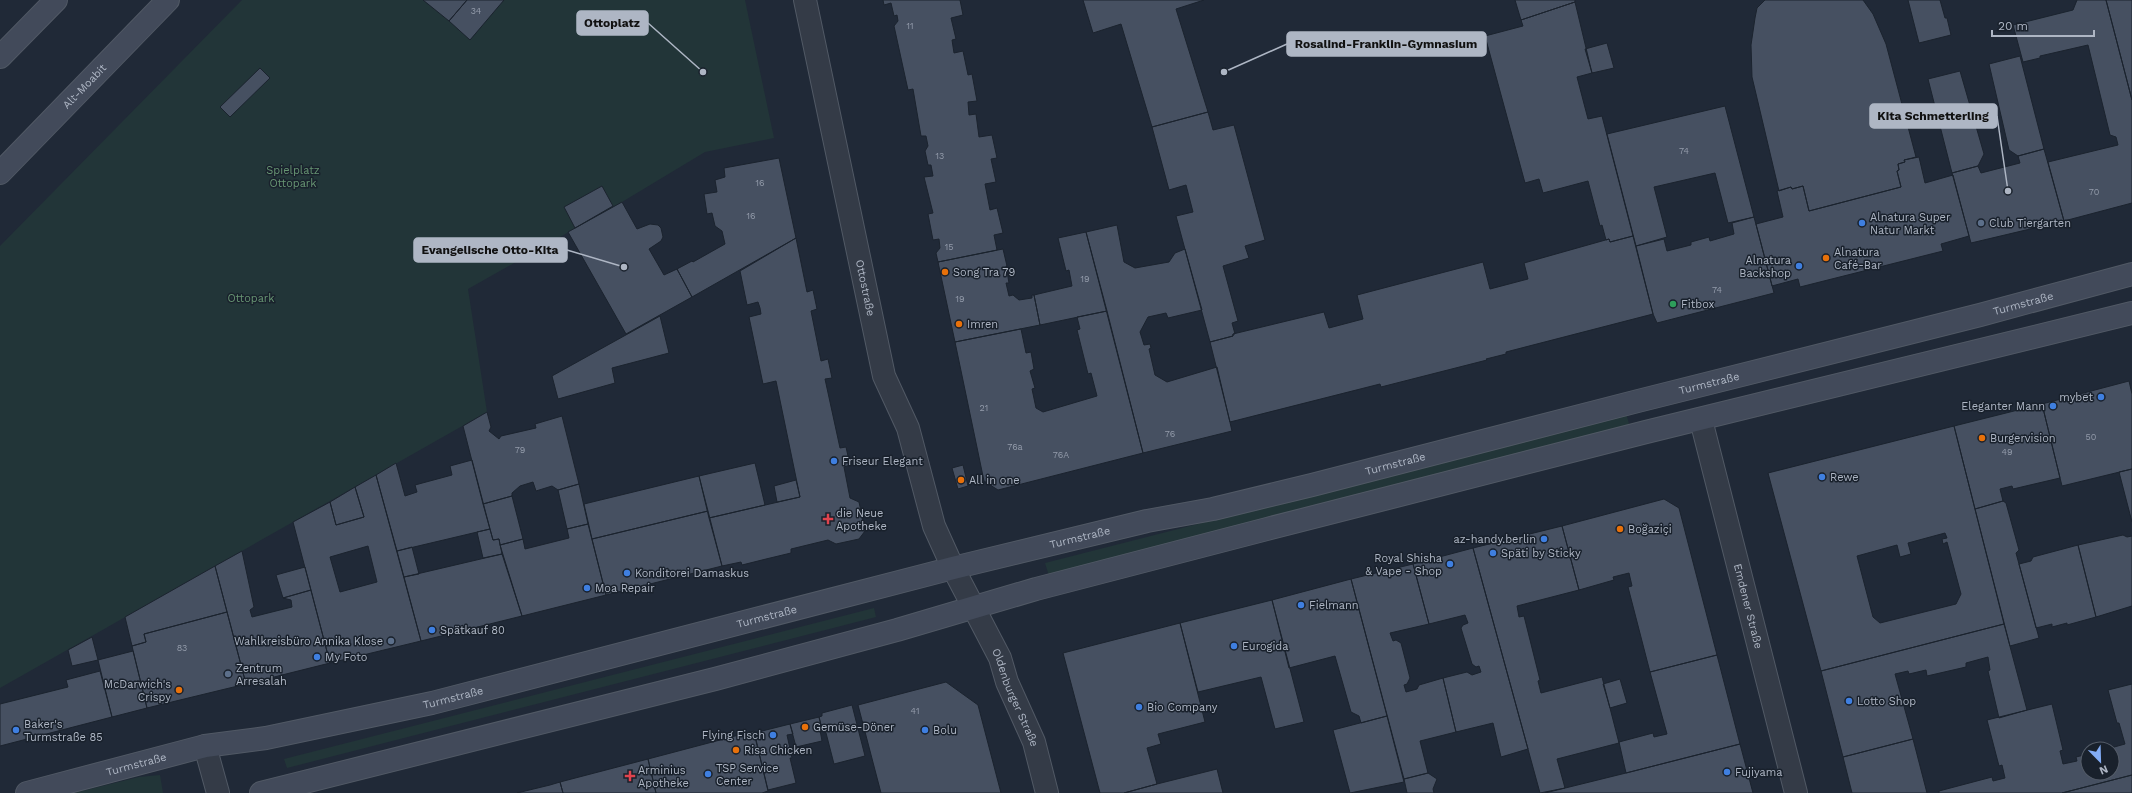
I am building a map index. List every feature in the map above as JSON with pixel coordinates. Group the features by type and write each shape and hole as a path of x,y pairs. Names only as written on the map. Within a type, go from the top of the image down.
{"main road":[{"path":"0,57 56,0"},
{"name":"Alt-Moabit","path":"0,173 168,0"},
{"name":"Turmstraße","path":"27,793 204,746 266,738 432,703 953,568 1147,521 1213,509 1312,485 1980,315 2132,274"},
{"path":"261,793 715,679 897,630 974,606 1251,533 2132,313"}],"street":[{"name":"Ottostraße","path":"805,0 884,376 908,428 934,526 953,568 974,606"},
{"name":"Emdener Straße","path":"1700,420 1796,793"},
{"name":"Oldenburger Straße","path":"974,606 1000,658 1007,682 1034,742 1046,793"},
{"path":"204,746 218,793"}],"green space":[{"name":"Ottopark","path":"242,0 745,0 774,138 705,152 622,202 468,289 487,412 0,688 0,246"},
{"path":"1626,413 1630,427 1049,576 1045,563 1566,430"},
{"path":"874,608 876,617 287,768 284,759"},
{"path":"160,775 163,793 74,793 139,777"}],"building":[{"path":"423,0 467,0 449,21"},
{"path":"467,0 504,0 470,40 449,21"},
{"path":"883,0 960,0 963,15 951,18 956,39 952,40 954,53 963,51 968,75 972,74 977,101 968,102 969,115 976,114 979,137 992,135 997,158 991,159 996,182 985,184 990,210 997,208 1003,233 994,235 997,250 938,262 936,253 940,248 939,239 933,240 928,214 933,213 924,177 933,176 931,165 928,165 925,151 928,146 926,136 921,136 913,89 908,90 894,26 898,21 897,15 894,16 891,3 884,5"},
{"path":"1083,0 1204,0 1176,9 1208,112 1152,127 1121,24 1093,33"},
{"path":"1515,0 1575,0 1575,2 1521,20"},
{"path":"1765,0 1863,0 1873,14 1886,44 1916,157 1904,160 1905,162 1898,164 1899,170 1897,171 1901,187 1809,211 1803,186 1792,189 1791,187 1779,191 1752,77 1751,45 1757,8"},
{"path":"1908,0 1940,0 1945,18 1947,18 1951,35 1919,43"},
{"path":"2077,0 2106,0 2132,100 2132,203 2064,221 2048,162 2118,145 2116,137 2110,135 2088,45 2040,56 2040,58 2023,62 2013,25 2073,10"},
{"path":"2106,0 2132,0 2132,100"},
{"path":"1575,2 1592,73 1577,77 1588,119 1602,116 1633,236 1610,242 1609,239 1606,240 1602,225 1600,226 1588,181 1543,193 1539,179 1525,183 1485,36 1523,26 1521,20"},
{"path":"1607,43 1614,68 1592,73 1585,49"},
{"path":"2020,56 2044,149 2018,156 2009,150 1989,64"},
{"path":"260,68 270,78 230,117 220,107"},
{"path":"1960,71 1984,154 1978,166 1952,173 1928,79"},
{"path":"1725,106 1754,217 1728,223 1715,173 1654,187 1667,237 1636,246 1607,134"},
{"path":"1208,112 1213,130 1234,125 1265,240 1245,246 1249,258 1223,266 1238,321 1232,323 1235,334 1233,334 1233,336 1210,342 1176,216 1193,212 1186,185 1169,190 1152,127"},
{"path":"2044,149 2064,221 1971,243 1952,173 1978,166 1981,173 2020,163 2018,156"},
{"path":"1919,157 1925,183 1953,175 1969,236 1941,244 1943,251 1800,287 1798,279 1772,286 1756,224 1783,217 1777,191 1791,187 1792,189 1803,186 1809,211 1901,187 1897,171 1899,170 1898,164 1905,162 1904,160"},
{"path":"779,158 796,238 692,297 677,269 725,244 722,231 715,226 712,213 707,214 704,194 717,192 715,180 725,177 724,168"},
{"path":"602,186 613,206 575,228 564,207"},
{"path":"622,202 637,229 650,224 658,225 661,228 663,237 661,241 649,249 664,275 677,269 692,297 626,334 568,232"},
{"path":"1754,217 1774,293 1657,323 1653,314 1636,246 1664,239 1667,251 1691,245 1691,242 1709,237 1710,241 1734,234 1732,223"},
{"path":"1117,225 1124,262 1135,268 1169,262 1175,253 1185,249 1202,310 1168,318 1166,313 1148,317 1140,332 1144,345 1150,344 1151,348 1149,349 1155,375 1167,382 1217,367 1232,431 1143,453 1086,232"},
{"path":"1086,232 1107,311 1040,325 1034,295 1072,286 1069,270 1066,271 1058,238"},
{"path":"1633,236 1653,314 1506,352 1506,354 1486,359 1487,360 1381,387 1380,384 1230,422 1210,342 1233,336 1233,334 1324,312 1329,328 1363,319 1357,295 1483,262 1490,289 1528,279 1524,263 1609,239 1610,242"},
{"path":"796,238 807,292 813,290 817,309 811,311 821,361 828,359 832,378 825,379 840,448 846,447 850,465 844,467 850,498 859,502 865,531 859,539 836,544 828,540 791,549 791,553 742,565 741,562 722,566 709,518 800,497 776,381 763,384 749,317 761,314 760,308 758,302 747,305 740,271"},
{"path":"1003,249 1007,266 1009,283 1006,283 1009,296 1013,295 1019,300 1032,298 1032,295 1034,295 1040,325 955,342 938,262"},
{"path":"1107,311 1143,453 998,490 984,481 955,342 1021,329 1026,353 1031,352 1034,369 1030,371 1035,388 1032,389 1036,408 1043,412 1097,396 1091,373 1088,374 1077,330 1080,329 1077,317"},
{"path":"660,316 669,353 612,368 615,383 558,399 552,376"},
{"path":"2129,381 2132,394 2132,469 2062,486 2042,404"},
{"path":"2042,404 2060,478 2013,489 2012,486 2000,489 2003,501 1975,509 1954,426"},
{"path":"487,412 491,427 489,431 499,439 501,436 536,428 535,424 562,416 579,484 558,490 552,486 536,491 533,482 520,486 512,493 512,496 483,504 463,426"},
{"path":"1954,426 2004,624 1821,671 1768,473","holes":["1945,533 1947,538 1942,539 1943,544 1947,542 1961,594 1956,604 1880,623 1873,617 1857,556 1897,545 1900,557 1911,554 1908,543"]},
{"path":"472,460 490,529 397,551 376,475 396,463 405,496 417,492 415,485 452,475 450,466"},
{"path":"755,463 765,505 709,518 699,476"},
{"path":"963,465 968,486 958,489 952,468"},
{"path":"2132,469 2132,522 2119,472"},
{"path":"376,475 421,641 330,663 293,522 330,502 336,525 364,517 355,487","holes":["368,546 377,582 340,592 330,557"]},
{"path":"699,476 708,511 592,539 584,504"},
{"path":"796,480 800,497 777,502 774,486"},
{"path":"579,484 588,524 567,529 558,490"},
{"path":"355,487 364,517 336,525 330,502"},
{"path":"512,496 523,539 500,545 499,539 493,540 483,504"},
{"path":"1664,499 1679,508 1717,655 1650,672 1628,587 1632,586 1629,573 1613,577 1614,580 1579,590 1562,526"},
{"path":"2003,501 2006,503 2019,550 2016,553 2039,638 2010,646 1975,509"},
{"path":"708,511 722,566 606,595 592,539"},
{"path":"588,524 606,595 522,616 500,545 523,539 525,549 569,538 567,529"},
{"path":"1562,526 1579,590 1517,606 1519,617 1524,616 1540,680 1538,681 1541,693 1602,677 1619,743 1557,759 1565,788 1540,793 1473,548"},
{"path":"490,529 493,540 499,539 502,554 483,558 477,532"},
{"path":"2123,535 2127,537 2132,536 2132,606 2096,617 2078,545"},
{"path":"2078,545 2096,617 2067,625 2067,623 2052,627 2052,624 2036,628 2019,564 2031,561 2033,557"},
{"path":"412,547 419,574 404,577 397,551"},
{"path":"1473,548 1528,749 1501,757 1493,723 1456,732 1443,678 1467,672 1472,675 1481,672 1479,666 1476,667 1472,664 1461,628 1463,625 1468,623 1465,615 1429,624 1413,564"},
{"path":"242,551 254,607 250,610 252,617 292,607 291,600 283,598 311,590 330,663 246,684 215,566"},
{"path":"502,554 522,616 421,641 404,577"},
{"path":"1413,564 1429,624 1390,633 1393,641 1396,640 1401,643 1410,678 1407,684 1404,685 1406,692 1417,689 1419,685 1443,678 1456,732 1420,741 1428,773 1404,779 1351,579"},
{"path":"215,566 227,612 144,634 146,642 132,646 125,617"},
{"path":"305,567 311,590 283,598 276,575"},
{"path":"1351,579 1387,716 1361,723 1359,716 1351,712 1335,656 1289,668 1272,600"},
{"name":"Eurogida","path":"1272,600 1304,722 1275,729 1261,677 1198,692 1180,623"},
{"path":"227,612 246,684 147,708 132,646 146,642 144,634"},
{"name":"Bio Company","path":"1180,623 1205,722 1158,734 1161,744 1147,748 1157,784 1124,793 1100,793 1063,653"},
{"path":"2004,624 2027,710 1999,718 1988,671 1990,670 1988,657 1966,663 1966,667 1927,676 1926,670 1909,674 1908,671 1895,674 1913,739 1843,757 1821,671"},
{"path":"92,637 98,660 72,666 68,650"},
{"path":"133,651 147,708 112,717 98,660"},
{"path":"1717,655 1740,744 1626,773 1619,742 1653,733 1654,737 1667,734 1650,672"},
{"path":"100,671 112,717 0,746 0,704 68,687 66,680"},
{"path":"1620,679 1627,703 1610,708 1603,684"},
{"name":"Bolu","path":"946,682 978,705 1001,793 881,793 858,705"},
{"path":"2132,684 2132,775 2120,778 2120,745 2125,744 2119,723 2117,723 2108,690"},
{"path":"2052,704 2063,750 2060,751 2063,764 2077,761 2076,757 2080,756 2080,781 2109,781 2062,793 1939,793 1939,791 1992,777 1993,781 2005,778 2002,765 1999,766 1987,720"},
{"path":"852,705 865,756 834,764 825,729 822,729 819,717 822,716 822,713"},
{"path":"1387,716 1404,782 1350,793 1333,730"},
{"path":"819,717 822,729 820,730 822,741 796,747 790,724"},
{"path":"790,724 793,734 787,735 792,758 790,758 796,783 768,790 754,733"},
{"name":"TSP Service Center","path":"754,731 768,791 762,793 656,793 648,759"},
{"path":"1913,739 1927,793 1852,793 1843,757"},
{"path":"1740,744 1753,793 1545,793 1626,773"},
{"path":"648,759 656,793 563,793 560,782"},
{"path":"1217,769 1223,793 1124,793 1157,784"},
{"path":"1428,773 1437,779 1433,789 1434,793 1407,793 1404,779"},
{"path":"2132,775 2132,793 2062,793 2109,781 2120,781 2120,778"},
{"path":"560,782 563,793 517,793 550,785"}],"place":[{"name":"Ottoplatz","path":"703,72"},
{"name":"Rosalind-Franklin-Gymnasium","path":"1224,72"},
{"name":"Kita Schmetterling","path":"2008,191"},
{"name":"Alnatura Super Natur Markt","path":"1862,223"},
{"name":"Club Tiergarten","path":"1981,223"},
{"name":"Alnatura Café-Bar","path":"1826,258"},
{"name":"Alnatura Backshop","path":"1799,266"},
{"name":"Evangelische Otto-Kita","path":"624,267"},
{"name":"Song Tra 79","path":"945,272"},
{"name":"Fitbox","path":"1673,304"},
{"name":"Imren","path":"959,324"},
{"name":"mybet","path":"2101,397"},
{"name":"Eleganter Mann","path":"2053,406"},
{"name":"Burgervision","path":"1982,438"},
{"name":"Friseur Elegant","path":"834,461"},
{"name":"Rewe","path":"1822,477"},
{"name":"All in one","path":"961,480"},
{"name":"die Neue Apotheke","path":"828,519"},
{"name":"Boğaziçi","path":"1620,529"},
{"name":"az-handy.berlin","path":"1544,539"},
{"name":"Späti by Sticky","path":"1493,553"},
{"name":"Royal Shisha & Vape - Shop","path":"1450,564"},
{"name":"Konditorei Damaskus","path":"627,573"},
{"name":"Moa Repair","path":"587,588"},
{"name":"Fielmann","path":"1301,605"},
{"name":"Spätkauf 80","path":"432,630"},
{"name":"Wahlkreisbüro Annika Klose","path":"391,641"},
{"name":"Eurogida","path":"1234,646"},
{"name":"My Foto","path":"317,657"},
{"name":"Zentrum Arresalah","path":"228,674"},
{"name":"McDarwich's Crispy","path":"179,690"},
{"name":"Lotto Shop","path":"1849,701"},
{"name":"Bio Company","path":"1139,707"},
{"name":"Gemüse-Döner","path":"805,727"},
{"name":"Baker's Turmstraße 85","path":"16,730"},
{"name":"Bolu","path":"925,730"},
{"name":"Flying Fisch","path":"773,735"},
{"name":"Risa Chicken","path":"736,750"},
{"name":"Fujiyama","path":"1727,772"},
{"name":"TSP Service Center","path":"708,774"},
{"name":"Arminius Apotheke","path":"630,776"}],"park label":[{"name":"Spielplatz Ottopark","path":"293,176"}]}
